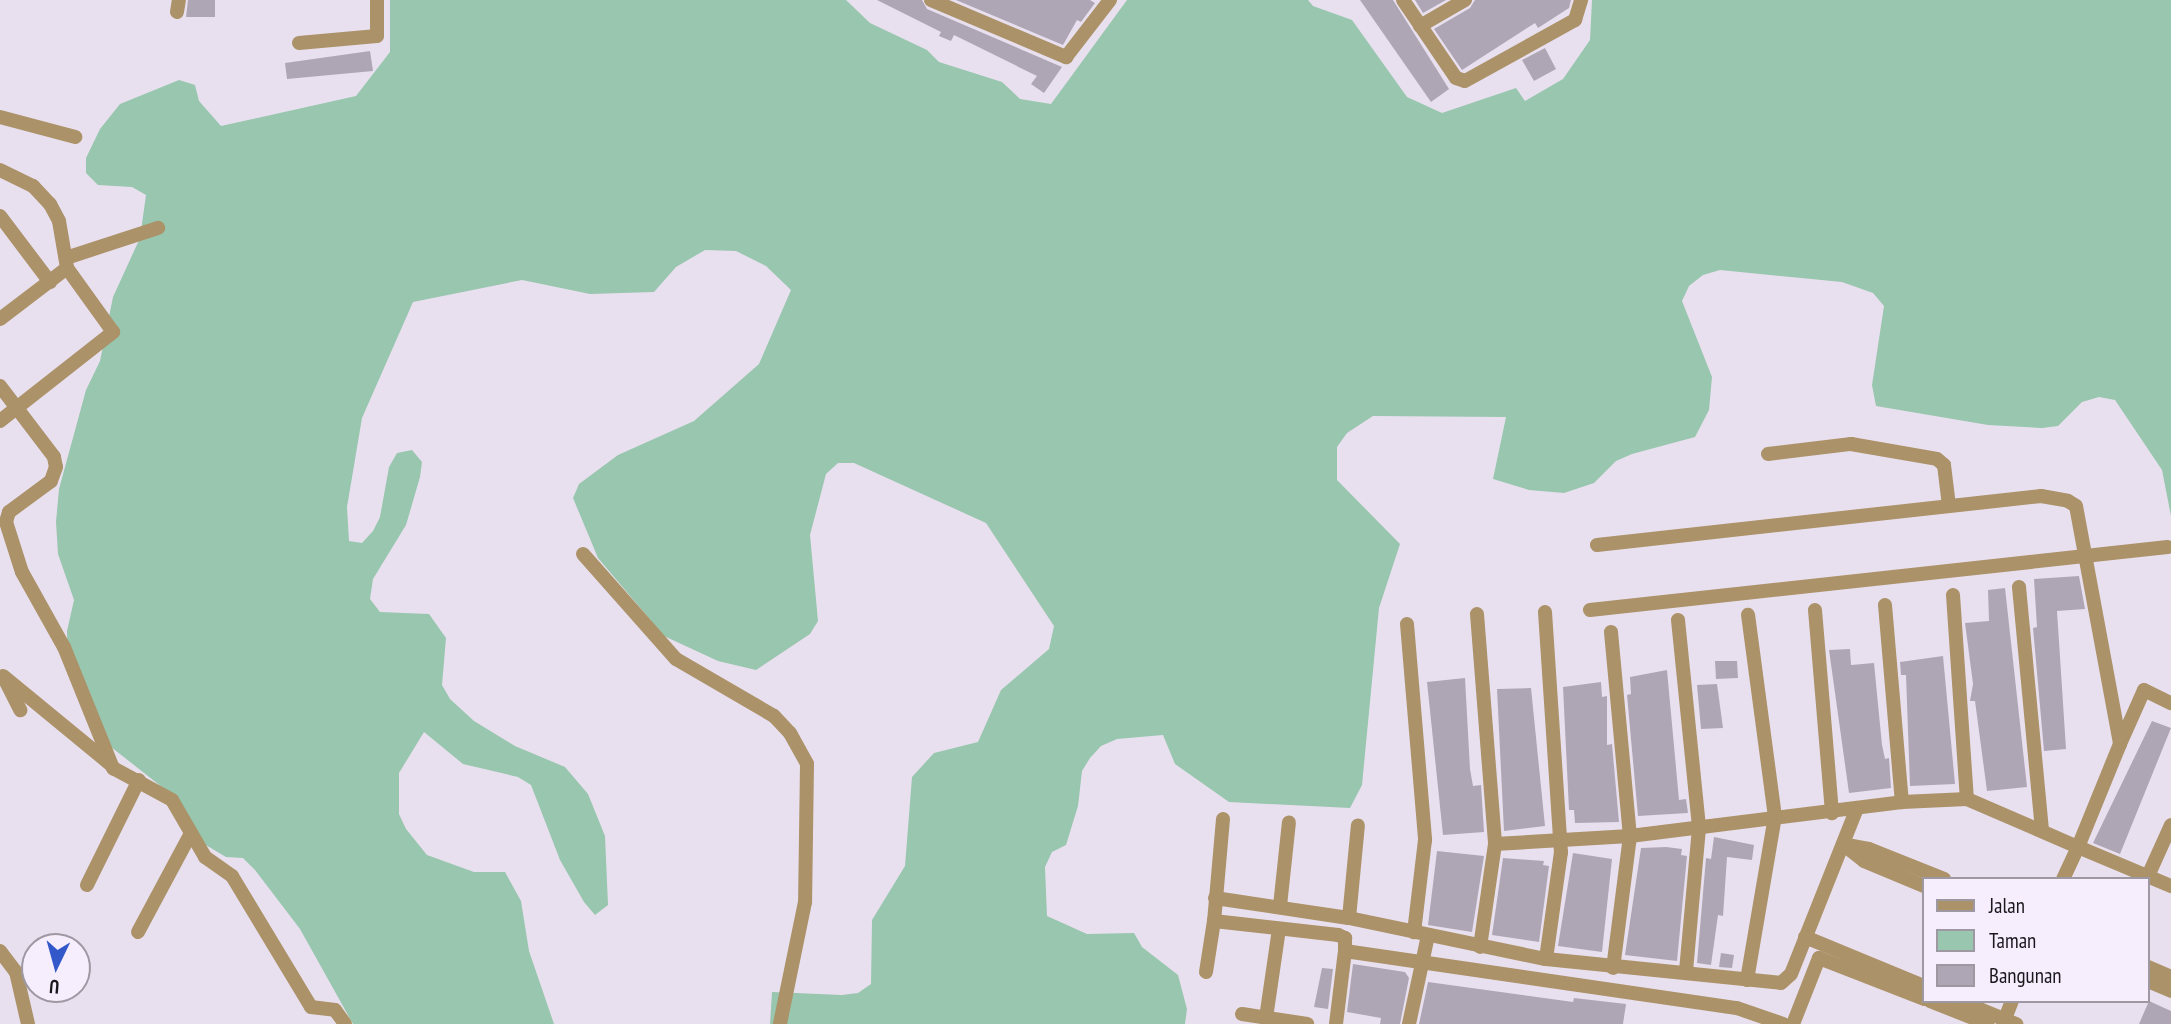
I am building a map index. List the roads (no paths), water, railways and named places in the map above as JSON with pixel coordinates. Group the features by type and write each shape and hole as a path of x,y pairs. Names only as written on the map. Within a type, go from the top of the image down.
{"street":[{"path":"299,43 377,36 377,0"},
{"path":"932,0 1066,57 1108,1"},
{"path":"1403,0 1456,78 1465,81 1575,20 1581,0"},
{"path":"1420,26 1465,0"},
{"path":"0,119 75,137"},
{"path":"0,170 33,186 50,204 59,221 67,263 113,332 0,421"},
{"path":"0,216 50,282"},
{"path":"0,319 50,282 67,263 158,228"},
{"path":"0,386 54,457 56,467 51,481 9,512 6,522 22,572 64,647 113,768"},
{"path":"1768,454 1852,444 1937,459 1944,466 1949,506"},
{"path":"1597,545 2041,496 2068,501 2076,506 2120,744"},
{"path":"1590,610 2168,547"},
{"path":"583,554 676,659 774,716 790,733 807,764 805,902 780,1024"},
{"path":"2019,587 2042,830"},
{"path":"1952,595 1967,799"},
{"path":"1885,604 1902,802"},
{"path":"1815,610 1832,813"},
{"path":"1545,612 1561,841 1546,959"},
{"path":"1477,614 1495,844 1480,947"},
{"path":"1747,981 1774,817 1748,615"},
{"path":"1678,620 1699,828 1686,972"},
{"path":"1407,624 1425,840 1420,960 1409,1024"},
{"path":"1611,632 1630,836 1614,968"},
{"path":"1,673 113,768 172,800 205,857 232,876 311,1007 335,1010 345,1024"},
{"path":"1,673 20,710"},
{"path":"2064,877 2144,690 2171,702"},
{"path":"87,886 139,780"},
{"path":"1495,844 1630,836 1774,817 1856,811 1902,802 1967,799 2171,886"},
{"path":"1215,898 1349,918 1546,959 1781,983 1791,974 1856,811"},
{"path":"1206,972 1214,921 1223,819"},
{"path":"1280,906 1289,822"},
{"path":"1349,918 1358,825"},
{"path":"2148,876 2171,825"},
{"path":"138,932 190,835"},
{"path":"1843,844 1869,849 1939,877"},
{"path":"1843,844 1864,861 1923,886"},
{"path":"1214,921 1344,936 1345,951 1336,1024"},
{"path":"1266,1018 1279,929"},
{"path":"1805,937 1923,986"},
{"path":"0,950 16,972 28,1024"},
{"path":"1345,951 1420,960 1783,1024"},
{"path":"1793,1024 1819,958 1923,999"},
{"path":"2157,976 2171,991"},
{"path":"1935,1003 1989,1024"},
{"path":"1965,1003 2008,1022 2012,1003"},
{"path":"1242,1014 1307,1024"}]}
